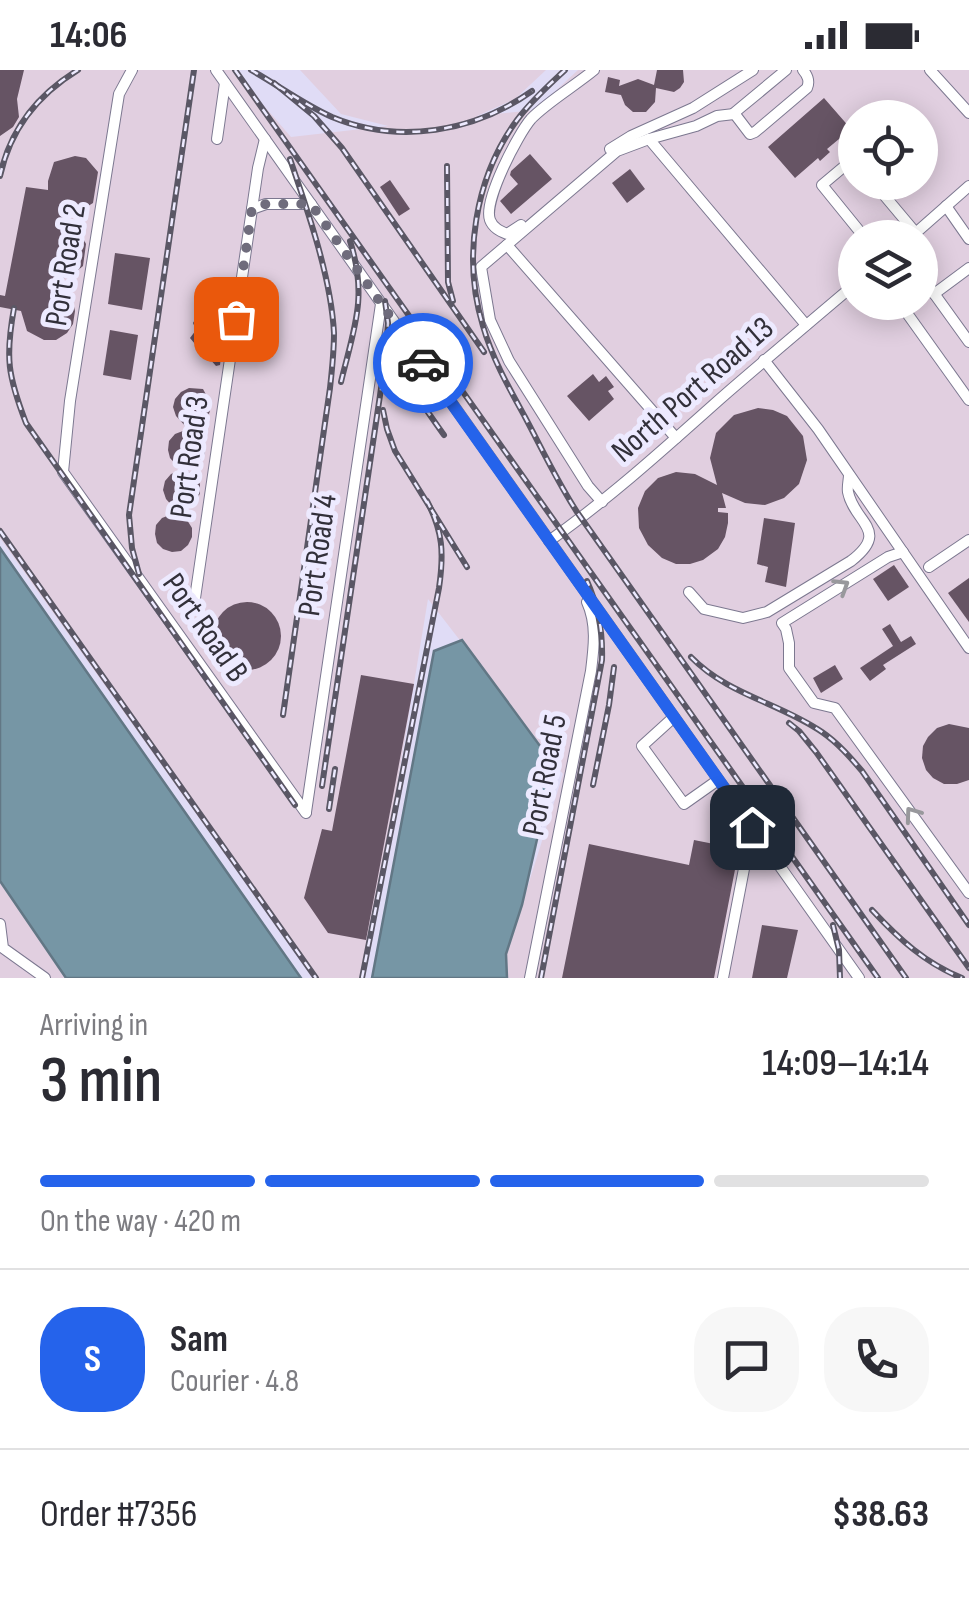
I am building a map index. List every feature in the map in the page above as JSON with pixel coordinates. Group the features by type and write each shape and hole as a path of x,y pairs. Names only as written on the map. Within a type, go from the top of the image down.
{"street":[{"name":"Port Road 2","path":"63,472 70,401 119,94 132,70"},
{"path":"216,70 858,977"},
{"path":"594,70 532,118 523,132 490,200 489,219 497,230 504,234 513,232 614,146 693,108 754,70"},
{"path":"602,502 510,361 490,320 481,267 617,152 717,116 734,114 786,70"},
{"path":"734,114 750,134 755,132 807,88 808,75 804,70"},
{"path":"930,70 969,113"},
{"path":"217,139 225,82"},
{"path":"221,108 238,102"},
{"name":"Port Road 3","path":"194,605 265,139"},
{"path":"649,139 806,325"},
{"path":"838,172 822,185 850,220"},
{"path":"930,220 969,186"},
{"path":"252,208 266,204 311,204"},
{"path":"946,206 969,240"},
{"path":"507,245 676,438"},
{"path":"938,291 969,268"},
{"name":"North Port Road 13","path":"549,541 602,502 838,298"},
{"path":"938,299 969,342"},
{"name":"Port Road 4","path":"306,813 381,304"},
{"path":"913,320 967,391"},
{"path":"764,360 850,474 969,648"},
{"name":"Port Road B","path":"63,472 306,813"},
{"path":"689,592 704,609 743,618 767,612 851,561 869,541 869,527 850,498 850,474"},
{"path":"930,567 969,540"},
{"path":"904,552 888,557 782,623 789,642 789,668 814,702 835,708 969,893"},
{"name":"Port Road 5","path":"530,978 591,671 592,614 578,582"},
{"path":"674,717 642,746 684,804 718,780"},
{"path":"722,978 752,827"},
{"path":"0,924 2,947 45,978"}],"shaded area":[{"path":"0,70 233,70 291,137 388,126 341,114 300,70 546,70 515,99 477,116 535,110 578,70 969,70 969,978 499,978 563,774 428,599 365,978 313,978 0,538"},
{"path":"0,883 67,978 0,978"}],"water":[{"path":"0,548 301,978 66,978 0,881"},
{"path":"462,640 554,765 522,905 506,954 507,978 372,978 434,651"}],"building":[{"path":"0,70 24,70 17,99 19,117 0,136"},
{"path":"657,70 683,70 684,82 674,92 656,88 655,102 646,112 633,112 621,95 605,92 608,77 620,80 619,86 638,79 654,85"},
{"path":"824,98 838,114 838,140 827,149 830,152 795,178 768,147"},
{"path":"530,154 552,179 511,214 500,201 518,184 511,171"},
{"path":"75,156 86,158 98,172 93,203 80,211 66,211 63,223 82,236 86,244 83,266 71,276 49,283 65,293 75,311 67,333 56,340 44,340 27,331 21,311 0,307 0,295 5,296 26,187 48,190 54,162"},
{"path":"630,169 645,189 627,203 612,183"},
{"path":"390,180 410,209 399,216 380,187"},
{"path":"115,253 150,258 142,310 108,304"},
{"path":"218,302 226,308 220,318 224,327 218,333 222,350 220,365 216,366 209,358 212,348 204,341 195,344 190,338 196,330 193,323 197,305 203,303 211,308"},
{"path":"110,330 138,335 131,380 103,375"},
{"path":"593,374 599,382 606,376 614,387 608,391 614,399 589,421 567,396"},
{"path":"189,388 203,389 210,411 207,419 191,430 204,444 201,461 187,471 196,476 200,493 189,507 175,509 163,490 171,474 181,470 168,450 175,434 188,429 173,407 175,399"},
{"path":"758,408 787,416 803,436 807,460 799,484 784,498 765,505 745,503 722,493 726,508 718,508 718,512 728,513 728,523 718,549 690,564 662,558 648,545 639,528 638,508 645,491 658,478 676,472 695,474 717,485 710,458 716,433 734,415"},
{"path":"175,513 187,520 192,537 181,551 172,552 157,543 155,534 162,518"},
{"path":"764,518 795,523 786,587 765,582 768,567 757,564"},
{"path":"894,565 909,587 888,601 873,579"},
{"path":"969,578 969,622 948,593"},
{"path":"247,602 260,604 271,612 279,623 279,649 271,660 260,668 247,670 234,668 223,660 215,649 213,636 215,623 223,612 234,604"},
{"path":"890,624 901,642 911,636 916,644 883,665 886,669 870,681 860,668 893,646 882,629"},
{"path":"835,665 843,679 821,693 813,678"},
{"path":"361,675 414,684 366,940 328,933 304,898 322,829 332,831"},
{"path":"949,724 969,728 969,780 957,784 944,784 933,778 922,758 928,737"},
{"path":"694,840 739,849 714,978 562,978 589,844 689,865"},
{"path":"762,925 798,930 787,978 752,978"}],"railway":[{"path":"0,176 27,115 78,70"},
{"path":"139,574 129,515 194,70"},
{"path":"235,70 878,978"},
{"path":"251,70 332,117 383,131 461,125 510,105 532,91"},
{"path":"565,70 517,120 482,192 473,246 474,273 491,350 577,512 906,978"},
{"path":"274,83 314,116 342,148 484,352"},
{"path":"283,715 330,388 334,333 324,267 290,159"},
{"path":"447,166 448,282 453,301"},
{"path":"341,382 358,296 350,241"},
{"path":"322,786 386,355 385,301"},
{"path":"14,308 10,367 26,423 295,805"},
{"path":"392,337 406,377 444,435"},
{"path":"383,410 395,451 467,567"},
{"path":"362,978 439,588 441,543 427,501"},
{"path":"0,531 316,978"},
{"path":"541,978 602,660 599,620 587,581"},
{"path":"691,657 721,681 806,722 839,745 862,771 969,925"},
{"path":"593,785 614,667"},
{"path":"789,723 816,752 969,968"},
{"path":"329,809 335,769"},
{"path":"872,910 913,949 962,978"},
{"path":"833,925 840,978"}],"way so far":[{"path":"236,319 252,208 266,204 311,204 423,363"}],"route":[{"path":"423,363 752,827"}]}
